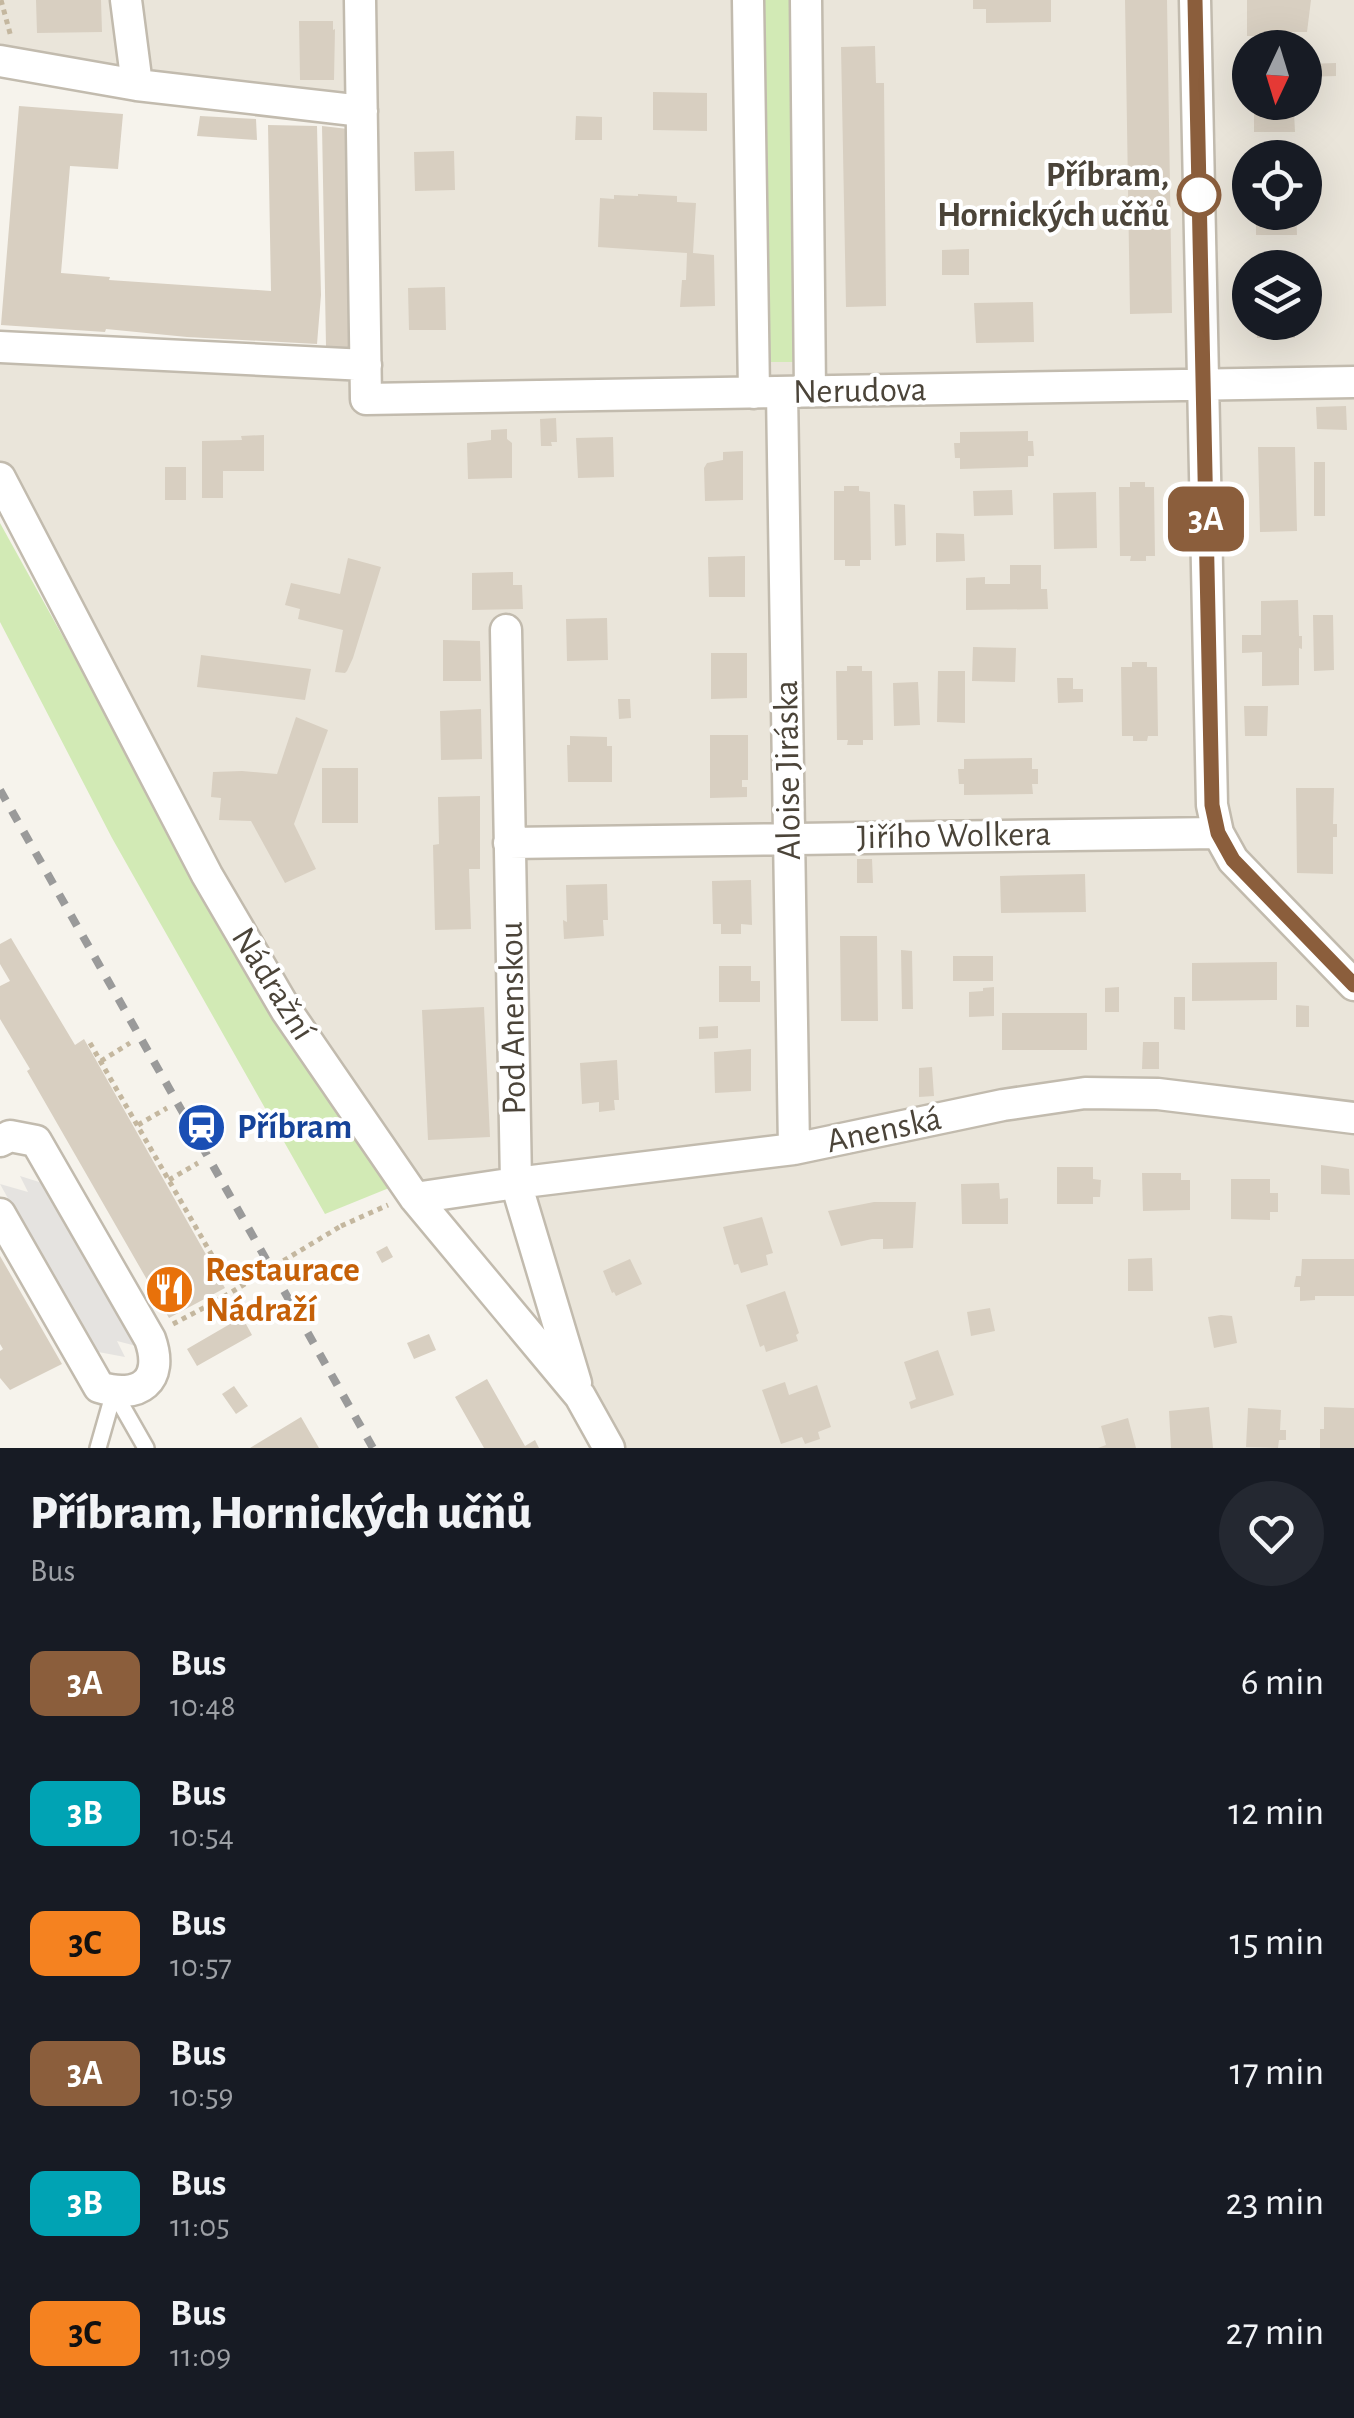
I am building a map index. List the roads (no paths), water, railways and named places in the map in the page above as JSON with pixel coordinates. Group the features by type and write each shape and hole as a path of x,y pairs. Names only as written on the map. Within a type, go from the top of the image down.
{"street":[{"path":"126,0 137,84"},
{"path":"0,346 366,365 360,0"},
{"name":"Aloise Jiráska","path":"748,0 782,392 794,1149"},
{"name":"Aloise Jiráska","path":"782,392 806,0"},
{"path":"1194,0 1212,805 1218,833 1233,860 1354,985"},
{"path":"0,62 137,84 362,111"},
{"name":"Nerudova","path":"366,365 366,399 1354,382"},
{"name":"Nádražní","path":"0,478 208,875 286,1010 414,1198 580,1396 609,1448"},
{"name":"Pod Anenskou","path":"506,630 516,1183 580,1396"},
{"name":"Jiřího Wolkera","path":"510,843 1218,833"},
{"name":"Anenská","path":"414,1198 794,1149 1003,1104 1085,1093 1158,1094 1354,1118"},
{"path":"0,1142 10,1136 36,1141 150,1339 154,1368 147,1382 137,1390 114,1392 100,1387 0,1214"}],"lane":[{"path":"98,1448 114,1392"},
{"path":"114,1392 146,1448"}],"railway":[{"path":"0,790 373,1448"}],"place":[{"name":"Příbram, Hornických učňů","path":"1199,195"},
{"name":"Příbram","path":"202,1127"},
{"name":"Restaurace Nádraží","path":"170,1290"}]}
